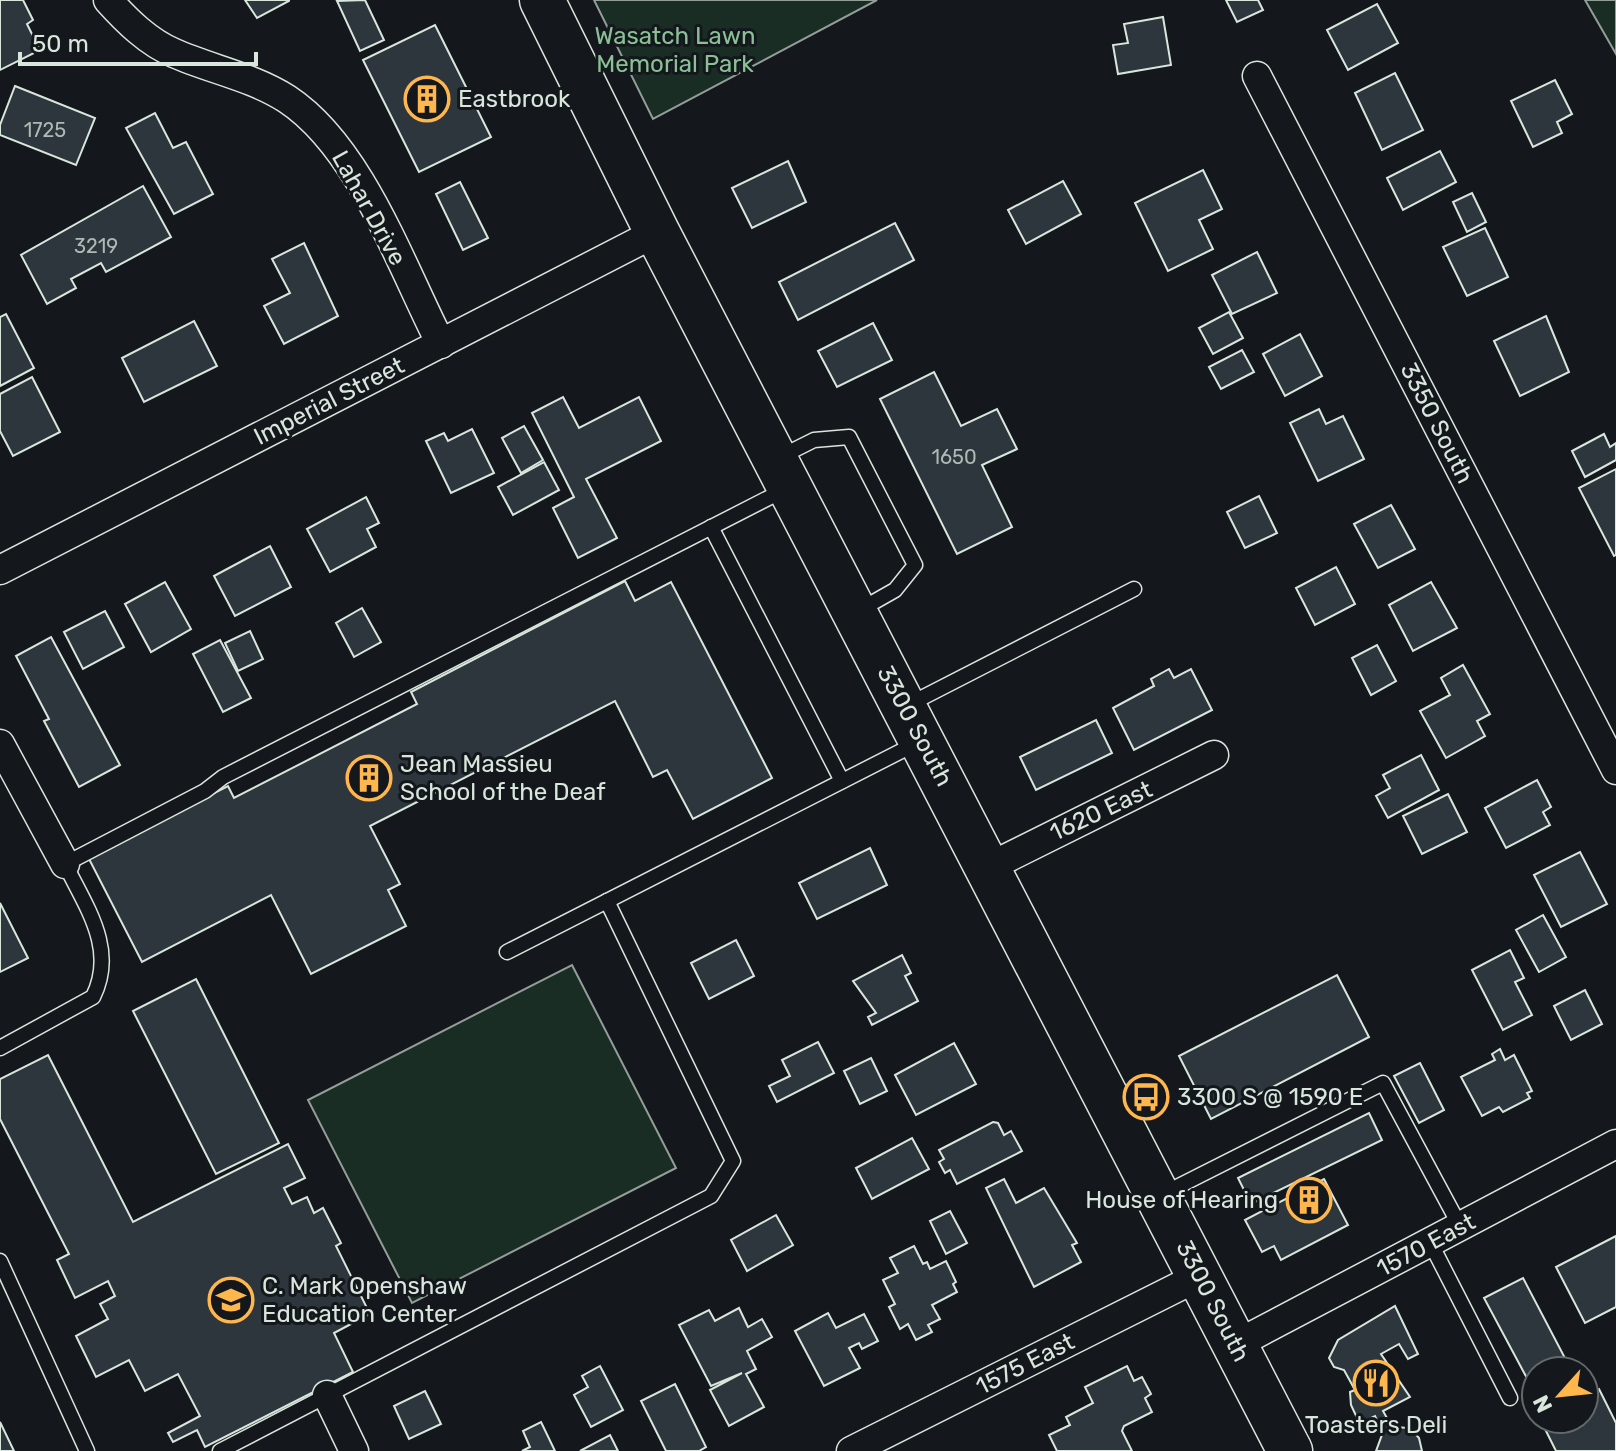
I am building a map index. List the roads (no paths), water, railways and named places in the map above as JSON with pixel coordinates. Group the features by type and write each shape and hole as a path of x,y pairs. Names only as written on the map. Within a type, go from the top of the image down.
{"main road":[{"name":"3300 South","path":"542,0 657,232 1290,1451"}],"street":[{"name":"Lahar Drive","path":"108,0 132,26 170,52 285,98 322,127 356,175 441,344"},
{"name":"3350 South","path":"1257,76 1616,770"},
{"name":"Imperial Street","path":"0,570 657,232"},
{"path":"0,744 65,864"},
{"name":"1620 East","path":"989,867 1214,755"},
{"name":"1570 East","path":"1235,1345 1616,1144"},
{"name":"1575 East","path":"851,1451 1200,1276"},
{"path":"327,1395 354,1451"}],"lane":[{"path":"0,1048 93,997 100,983 104,965 102,944 65,864 205,791 223,777 711,527 783,473 814,440 849,437 915,565 895,590 856,612"},
{"path":"711,527 842,781"},
{"path":"507,952 842,781 914,723 1134,589"},
{"path":"220,1451 711,1196 725,1178 733,1161 607,901"},
{"path":"1159,1196 1383,1083 1460,1226"},
{"path":"1430,1242 1510,1398"},
{"path":"0,1261 87,1451"}],"place":[{"name":"Eastbrook","path":"427,99"},
{"name":"Jean Massieu School of the Deaf","path":"369,778"},
{"name":"3300 S @ 1590 E","path":"1146,1097"},
{"name":"House of Hearing","path":"1309,1200"},
{"name":"C. Mark Openshaw Education Center","path":"231,1300"},
{"name":"Toasters Deli","path":"1376,1383"}],"park label":[{"name":"Wasatch Lawn Memorial Park","path":"675,50"}]}
